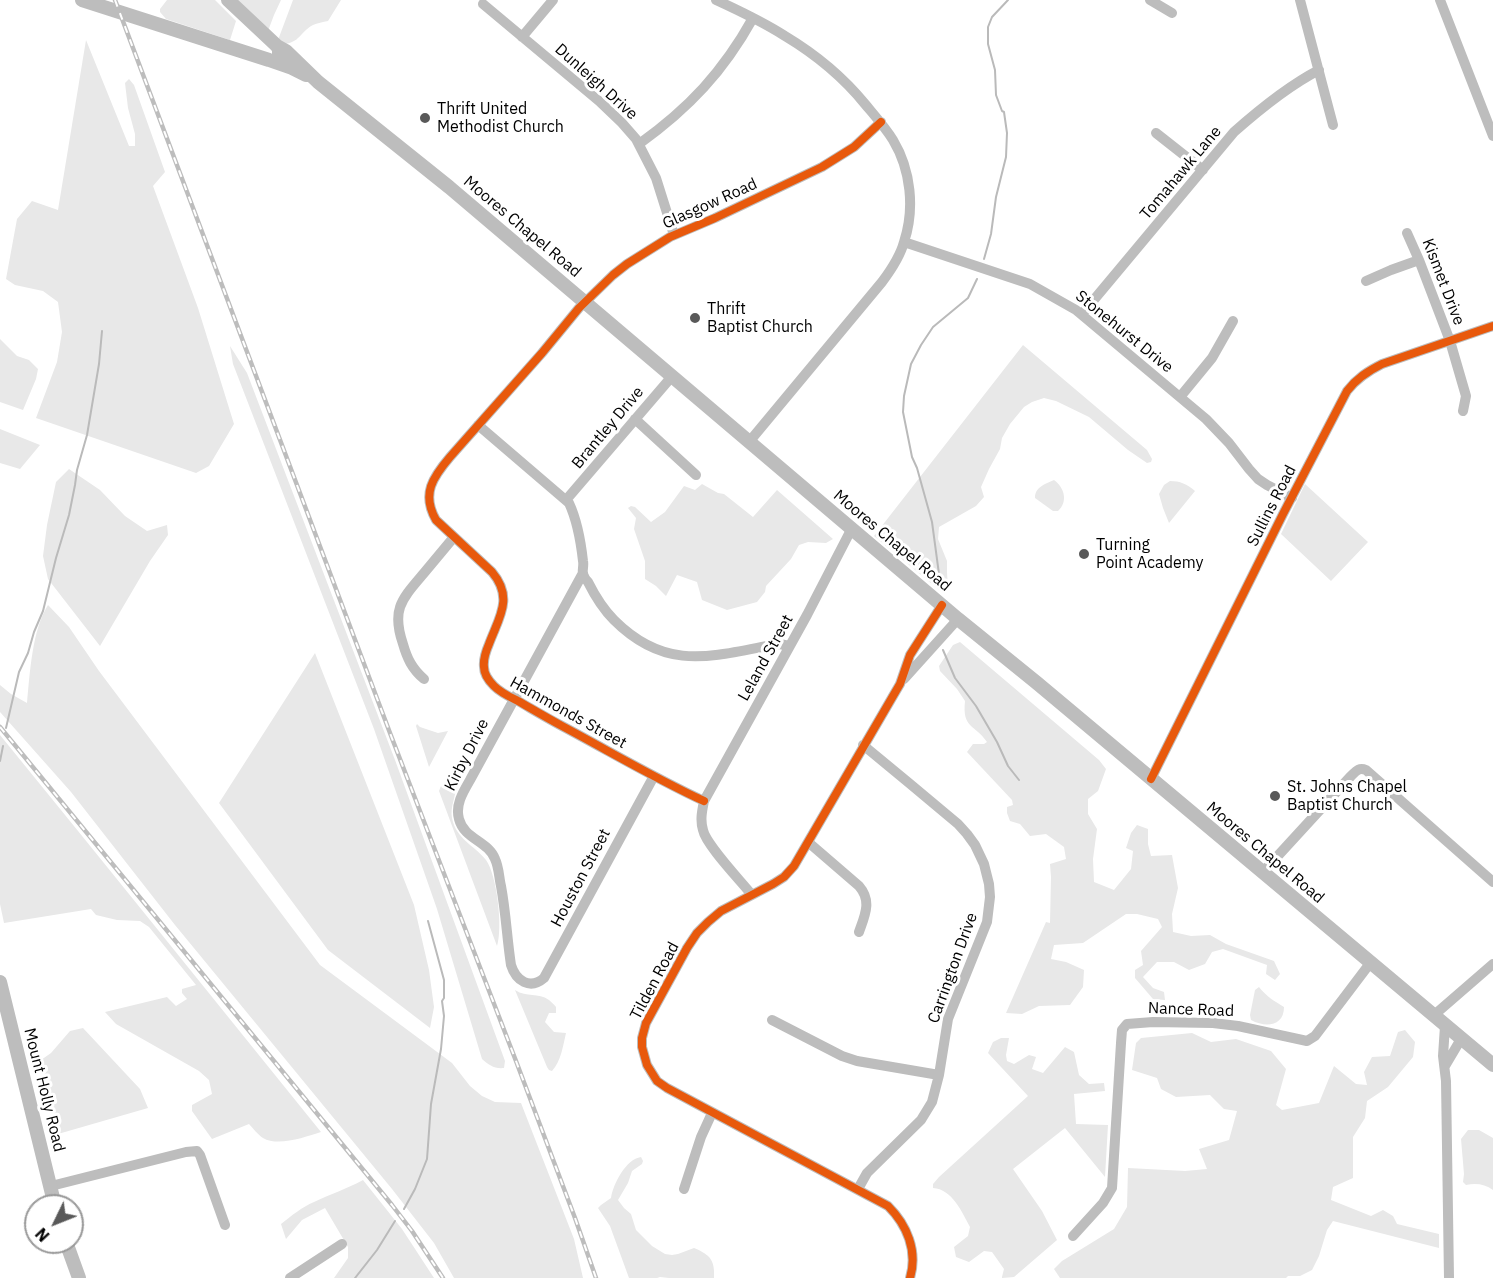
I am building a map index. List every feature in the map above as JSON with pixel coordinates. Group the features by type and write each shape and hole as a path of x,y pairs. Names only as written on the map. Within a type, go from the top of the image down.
{"main road":[{"path":"82,0 277,63 318,82"},
{"path":"228,0 318,82"},
{"path":"277,46 279,52 277,63"},
{"name":"Moores Chapel Road","path":"318,82 424,167 958,619 1493,1065"},
{"name":"Mount Holly Road","path":"0,982 53,1194"},
{"path":"70,1254 78,1278"}],"street":[{"path":"522,37 554,0"},
{"path":"716,0 788,37 824,63 858,95 881,122 899,151 907,176 910,199 908,227 891,271 749,442"},
{"path":"1150,0 1172,13"},
{"path":"1300,0 1333,125"},
{"path":"1440,0 1493,136"},
{"name":"Dunleigh Drive","path":"483,4 611,112 639,144 656,178 674,235"},
{"path":"639,144 671,120 711,81 738,44 753,18"},
{"name":"Tomahawk Lane","path":"1082,314 1234,132 1254,114 1319,70"},
{"name":"Glasgow Road","path":"429,495 432,479 437,472 585,302 613,275 674,235 822,167 854,147 881,122"},
{"path":"1156,133 1203,170"},
{"name":"Kismet Drive","path":"1407,233 1450,341 1466,396 1463,411"},
{"name":"Stonehurst Drive","path":"904,242 1030,284 1061,300 1082,314 1216,429 1258,479 1292,498"},
{"path":"1366,281 1419,260"},
{"path":"1180,397 1212,358 1233,321"},
{"name":"Sullins Road","path":"1151,779 1341,401 1355,381 1367,371 1382,364 1493,326"},
{"name":"Brantley Drive","path":"566,500 668,381 670,374"},
{"path":"635,419 696,476"},
{"path":"478,426 566,500 573,513 582,553 584,564 582,573 600,603 617,623 644,643 675,656 698,657 780,644 789,646"},
{"name":"Hammonds Street","path":"429,495 433,514 441,526 492,572 501,585 504,603 484,663 486,676 495,687 654,776 704,801"},
{"name":"Leland Street","path":"704,801 852,528"},
{"path":"424,679 412,667 406,654 398,626 399,610 404,597 454,537"},
{"name":"Kirby Drive","path":"526,984 516,976 511,965 497,862 490,850 464,830 458,814 459,803 582,573"},
{"name":"Tilden Road","path":"900,684 910,655 942,605"},
{"name":"Tilden Road","path":"910,1278 913,1264 907,1233 888,1206 672,1092 657,1081 647,1065 642,1047 643,1032 658,999 697,933 721,912 773,884 788,873 799,859 900,684 958,619"},
{"name":"Carrington Drive","path":"858,1189 873,1165 921,1120 932,1102 951,1010 987,922 990,897 987,876 980,854 958,824 863,745"},
{"path":"1263,872 1358,769 1362,769 1366,770 1493,882"},
{"name":"Houston Street","path":"526,984 540,981 548,971 654,776"},
{"path":"704,801 701,823 704,835 752,895"},
{"path":"808,842 859,886 865,894 866,914 859,932"},
{"name":"Nance Road","path":"1073,1236 1103,1203 1112,1188 1121,1043 1124,1027 1143,1023 1213,1023 1307,1041 1315,1036 1371,962"},
{"path":"1433,1016 1493,964"},
{"path":"772,1020 842,1056 857,1061 939,1075"},
{"path":"1445,1026 1443,1056 1449,1278"},
{"path":"1445,1066 1461,1039"},
{"path":"684,1189 701,1137 712,1113"},
{"path":"51,1186 197,1151 225,1225"},
{"path":"290,1278 342,1244"}],"shaded area":[{"path":"167,0 215,0 236,21 230,40 166,19 160,9"},
{"path":"235,0 281,0 268,31"},
{"path":"293,0 341,0 328,21 313,25 293,42 283,44 278,40"},
{"path":"86,40 129,146 135,146 135,134 128,108 125,83 129,79 134,85 165,172 153,186 198,308 234,424 209,466 196,473 36,418 57,362 62,332 58,302 43,291 15,285 6,279 17,219 32,201 58,210"},
{"path":"0,339 17,356 29,360 38,369 23,410 0,402"},
{"path":"1023,345 1147,450 1152,459 1147,463 1089,417 1056,401 1044,398 1024,407 1002,438 1000,449 981,487 984,497 976,506 939,527 938,539 947,561 948,590 944,594 874,536"},
{"path":"230,346 247,373 395,760 505,1061 504,1068 492,1066 482,1059 437,909 374,729 233,364"},
{"path":"0,429 40,445 20,469 0,463"},
{"path":"69,469 100,490 125,516 147,531 167,525 168,535 100,646 48,579 43,556 56,482"},
{"path":"1054,480 1061,487 1064,495 1063,503 1058,511 1053,511 1035,498 1039,489"},
{"path":"1170,481 1183,483 1195,491 1169,523 1159,494 1164,485"},
{"path":"702,484 724,494 753,517 777,490 833,539 826,543 808,542 799,545 791,559 766,586 765,592 757,602 727,610 702,600 697,582 677,575 666,596 645,579 645,561 634,529 636,518 628,508 635,507 651,522 665,512 684,486 695,490"},
{"path":"1305,484 1368,542 1331,581 1281,534"},
{"path":"48,605 69,627 99,671 320,965 452,1063 470,1086 482,1096 495,1102 521,1103 574,1239 583,1278 454,1278 434,1243 392,1189 175,925 71,792 0,712 0,685 27,703 35,639"},
{"path":"960,642 1099,760 1106,769 1098,791 1088,799 1088,814 1097,829 1093,859 1094,882 1114,890 1131,869 1133,851 1126,848 1131,833 1137,825 1148,829 1151,856 1172,855 1178,888 1172,914 1173,932 1191,936 1210,935 1226,944 1274,961 1280,974 1275,980 1266,974 1267,965 1223,949 1212,952 1205,964 1189,970 1174,962 1157,962 1143,977 1153,988 1164,992 1165,1000 1153,999 1135,978 1135,970 1143,965 1141,951 1162,927 1158,919 1126,914 1083,943 1054,945 1051,959 1066,962 1084,970 1083,987 1070,1005 1039,1006 1022,1014 1006,1013 1046,922 1050,923 1050,864 1066,859 1064,847 1046,834 1030,836 1020,824 1010,821 1007,807 1013,805 1012,800 967,752 973,744 987,742 967,722 965,701 940,671 939,666 953,645"},
{"path":"315,653 414,905 429,970 434,1007 430,1028 328,950 219,803"},
{"path":"417,724 438,733 448,731 429,767 416,726"},
{"path":"0,735 321,1132 276,1142 263,1138 249,1124 212,1139 192,1111 192,1105 212,1094 209,1080 199,1071 116,1024 105,1012 167,997 176,1006 187,999 182,989 196,985 149,927 140,921 117,920 96,915 91,909 4,923 0,904"},
{"path":"441,786 456,786 452,809 454,825 461,837 486,860 490,867 496,889 499,915 497,946 439,791"},
{"path":"1259,987 1284,1007 1278,1022 1262,1024 1251,1020 1255,990"},
{"path":"515,990 545,998 556,1007 556,1013 549,1013 545,1022 554,1032 566,1033 560,1058 552,1071 547,1067"},
{"path":"83,1028 140,1089 148,1108 58,1134 41,1060 51,1053 70,1031"},
{"path":"1405,1030 1415,1042 1413,1057 1388,1087 1367,1101 1365,1118 1353,1137 1353,1178 1333,1187 1331,1200 1371,1216 1383,1210 1393,1216 1397,1224 1439,1234 1439,1248 1333,1221 1327,1230 1312,1270 1300,1276 1286,1278 1060,1278 1054,1269 1062,1261 1114,1229 1127,1207 1128,1168 1185,1171 1207,1169 1199,1149 1229,1140 1237,1111 1224,1109 1210,1095 1176,1097 1161,1089 1157,1078 1132,1070 1136,1043 1141,1038 1192,1033 1211,1042 1236,1039 1271,1051 1286,1069 1276,1105 1282,1110 1319,1103 1334,1066 1356,1084 1367,1085 1364,1072 1372,1057 1390,1056 1398,1032"},
{"path":"1001,1038 1009,1038 1007,1061 1014,1064 1029,1055 1036,1057 1032,1069 1043,1073 1065,1047 1074,1052 1079,1075 1089,1084 1104,1083 1105,1091 1074,1094 1076,1124 1108,1125 1105,1177 1065,1128 1013,1169 1042,1211 1057,1240 1014,1277 1002,1278 1004,1269 992,1252 984,1251 969,1262 956,1257 954,1247 968,1236 970,1227 951,1197 940,1189 933,1188 933,1184 939,1177 1028,1096 988,1053 993,1042"},
{"path":"1468,1130 1479,1130 1493,1138 1493,1190 1484,1185 1466,1185 1463,1182 1461,1139"},
{"path":"641,1157 642,1164 632,1171 618,1200 631,1214 636,1230 652,1246 665,1254 678,1254 694,1248 704,1253 713,1263 714,1278 629,1278 610,1226 598,1208 611,1198 617,1179 625,1167"},
{"path":"363,1180 402,1229 434,1278 334,1278 348,1258 348,1247 325,1208 302,1220 286,1239 281,1224 310,1204"}],"waterway":[{"path":"984,259 1006,157 1007,133 1004,112 996,95 995,70 988,44 988,27 992,17 1008,0"},
{"path":"941,589 932,522 912,457 903,412 904,396 911,364 921,345 933,327 968,298 977,279"},
{"path":"6,728 19,672 43,611 69,515 77,470 87,435 102,331"},
{"path":"943,650 955,678 976,706 1008,766 1019,780"},
{"path":"0,761 3,746"},
{"path":"404,1209 427,1159 431,1104 441,1049 444,1016 442,1001 444,980 428,921"},
{"path":"355,1278 377,1250 395,1221"}],"railway":[{"path":"115,0 596,1278"},
{"path":"0,727 392,1205 443,1278"}],"cycle path":[{"path":"704,801 556,723 506,695 492,684 485,672 484,661 500,616 502,590 492,572 436,520 429,502 431,486 450,457 579,308 613,275 670,237 822,167 854,147 881,122"},
{"path":"1151,779 1347,391 1363,375 1382,364 1493,326"},
{"path":"910,1278 912,1248 901,1221 888,1206 667,1088 657,1081 647,1065 642,1038 646,1023 697,933 721,911 773,884 784,877 794,866 900,684 910,655 942,605"}],"place":[{"name":"Thrift United Methodist Church","path":"425,118"},
{"name":"Thrift Baptist Church","path":"695,318"},
{"name":"Turning Point Academy","path":"1084,554"},
{"name":"St. Johns Chapel Baptist Church","path":"1275,796"}]}
